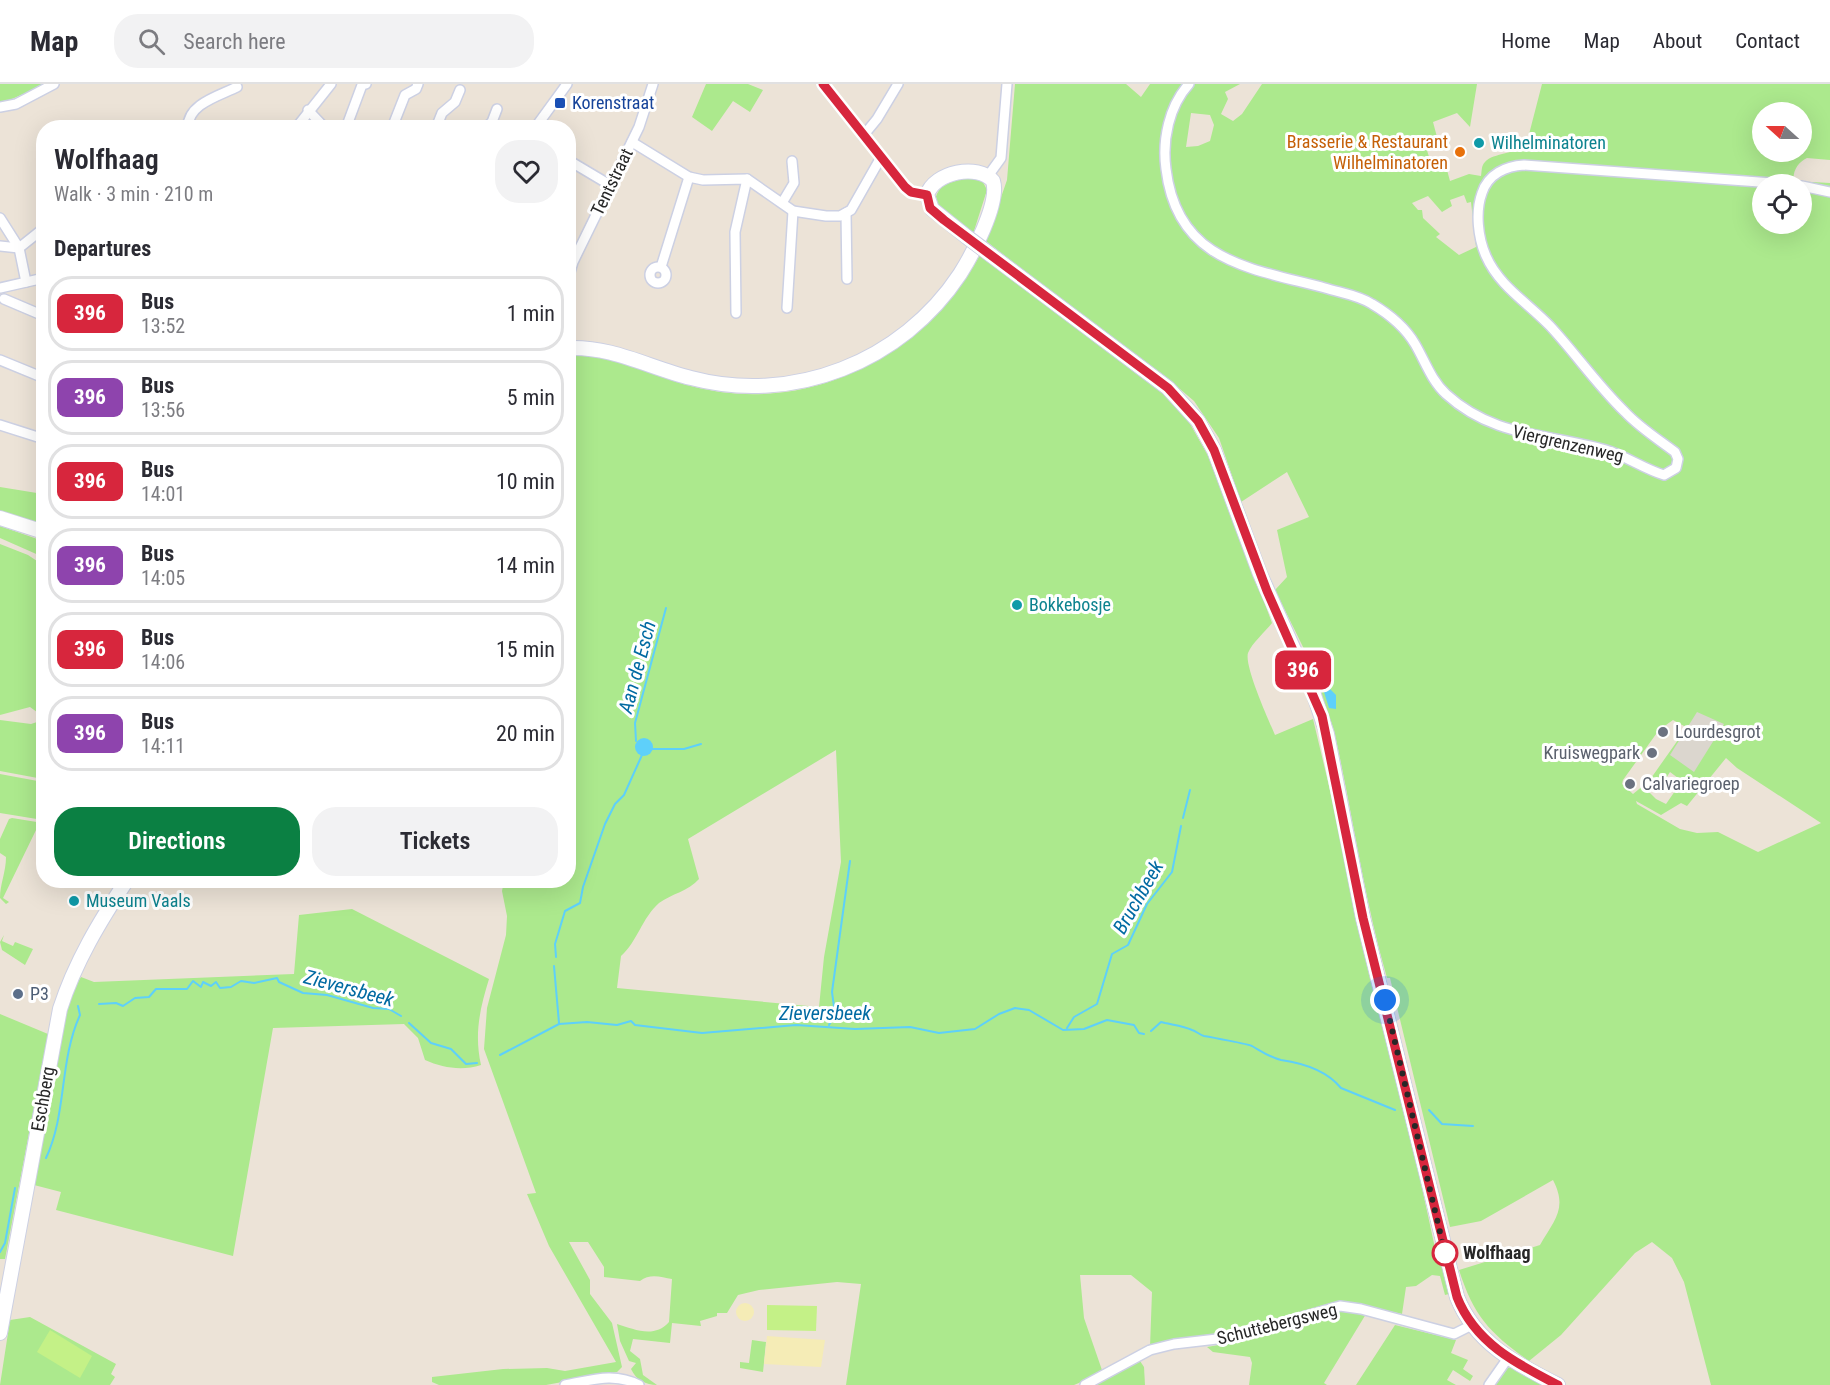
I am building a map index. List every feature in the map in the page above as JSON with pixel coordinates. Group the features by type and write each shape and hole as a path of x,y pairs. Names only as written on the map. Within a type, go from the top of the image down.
{"main road":[{"path":"576,348 604,350 642,364 647,363 707,382 765,386 816,378 846,368 880,352 929,313 961,273 979,238 991,206 994,185 988,176 975,171 954,174 935,183 927,195 930,208 967,237 991,255 1168,388 1198,421 1217,456 1267,591 1322,716 1363,918 1405,1080 1451,1277 1460,1305 1472,1325 1486,1341 1508,1358 1558,1385"},
{"path":"576,341 606,343 645,359 647,363"},
{"path":"0,518 36,529"},
{"name":"Eschberg","path":"0,1333 6,1268 66,988 89,941 122,888"}],"street":[{"path":"0,107 15,104 54,84"},
{"path":"301,120 331,84"},
{"path":"349,120 362,85 366,84"},
{"path":"395,120 405,95 416,89 418,84"},
{"path":"541,120 567,84"},
{"name":"Tentstraat","path":"576,256 632,142 646,110 653,84"},
{"path":"822,84 880,159 908,190 927,195"},
{"path":"863,136 877,119 898,84"},
{"path":"988,176 1001,158 1006,84"},
{"name":"Viergrenzenweg","path":"1189,84 1179,98 1170,120 1165,166 1176,212 1186,228 1206,248 1243,267 1352,296 1373,305 1408,335 1443,391 1465,408 1495,426 1599,448 1664,475 1676,468 1678,459 1675,452 1624,412 1550,326 1512,292 1491,265 1480,233 1479,210 1482,191 1491,178 1501,170 1524,165 1752,181"},
{"path":"189,120 195,108 237,87"},
{"path":"439,120 442,113 455,102 460,90"},
{"path":"493,120 497,109"},
{"path":"308,110 318,120"},
{"path":"632,142 689,177 703,180 747,179 793,211 826,216 851,210 880,159"},
{"path":"782,203 794,183 792,161"},
{"path":"576,165 610,185"},
{"path":"661,267 689,177"},
{"path":"736,314 735,232 747,179"},
{"path":"1812,188 1830,192"},
{"path":"787,308 793,211"},
{"path":"846,213 847,279"},
{"path":"0,218 19,248 26,282"},
{"path":"0,246 19,248 36,234"},
{"path":"0,288 36,280"},
{"path":"4,299 36,313"},
{"path":"0,360 36,375"},
{"path":"0,425 36,437"},
{"name":"Schuttebergsweg","path":"1085,1385 1160,1347 1234,1337 1340,1306 1361,1309 1454,1334 1472,1325"},
{"path":"1490,1385 1508,1358"},
{"path":"565,1385 612,1377 639,1385"}],"green space":[{"path":"0,84 47,84 0,104"},
{"path":"706,84 748,84 763,90 750,112 733,101 712,131 692,117"},
{"path":"1015,84 1126,84 1141,97 1150,84 1240,84 1225,92 1228,99 1221,114 1233,121 1242,114 1262,84 1477,84 1470,127 1457,113 1433,122 1437,137 1424,141 1431,163 1444,159 1450,181 1469,174 1481,176 1483,165 1489,159 1518,149 1527,142 1542,84 1830,84 1830,160 1812,158 1812,102 1752,102 1752,162 1801,162 1794,174 1752,174 1752,234 1812,234 1812,182 1830,183 1830,1385 1711,1385 1684,1282 1672,1258 1652,1242 1635,1253 1561,1335 1529,1361 1504,1342 1485,1323 1471,1300 1459,1270 1540,1245 1557,1214 1559,1199 1553,1180 1481,1221 1450,1227 1390,978 1387,978 1379,948 1335,735 1320,690 1319,674 1305,658 1305,651 1275,590 1287,577 1277,530 1309,517 1287,472 1241,502 1219,438 1194,401 1161,373 1097,328 986,241 1007,180","holes":["1191,113 1210,115 1214,125 1210,141 1198,146 1186,147","1464,195 1467,203 1471,202 1476,247 1459,255 1436,237 1440,234 1423,218 1422,210 1418,210 1412,203 1428,196 1442,212 1452,206 1450,200","1673,720 1684,726 1685,730 1649,781 1633,794 1622,784 1623,780 1659,730","1726,758 1737,768 1821,823 1758,852 1718,832 1697,833 1680,829 1637,804 1636,801 1661,815 1681,803 1687,806","1670,772 1682,781 1666,804 1656,799 1648,791 1650,786 1659,789"]},
{"path":"972,178 983,182 987,190 973,234 939,207 936,197 945,185"},
{"path":"980,255 1164,393 1189,422 1215,468 1272,623 1248,653 1250,669 1258,694 1275,735 1313,719 1394,1058 1438,1262 1442,1264 1449,1294 1445,1295 1440,1276 1432,1275 1416,1286 1406,1287 1402,1314 1358,1304 1334,1302 1245,1330 1164,1341 1150,1347 1152,1292 1131,1275 1080,1275 1084,1318 1103,1373 1074,1385 846,1385 861,1284 837,1282 759,1290 738,1295 727,1313 717,1313 717,1316 700,1321 701,1326 672,1323 670,1343 633,1339 630,1351 640,1359 643,1375 657,1385 653,1385 645,1383 633,1373 631,1369 636,1363 629,1361 620,1341 617,1324 644,1331 663,1327 669,1322 672,1279 652,1276 640,1281 604,1277 604,1267 588,1242 569,1242 590,1280 590,1294 612,1323 622,1367 617,1372 546,1385 439,1385 432,1382 432,1377 503,1369 547,1368 565,1371 616,1362 549,1246 527,1194 536,1193 484,1049 487,1008 506,935 507,916 503,888 576,888 576,354 600,355 616,359 691,386 734,393 777,393 819,385 858,370 895,349 928,323 956,291","holes":["836,750 841,862 824,957 819,1007 617,988 621,956 653,909 699,879 688,839"]},
{"path":"0,487 36,493 36,522 0,511"},
{"path":"0,526 36,539 36,554 0,538"},
{"path":"0,544 36,560 36,711 30,707 0,715"},
{"path":"0,720 31,724 36,722 36,778 0,771"},
{"path":"0,774 36,781 36,819 0,813"},
{"path":"9,819 36,822 36,830 3,898 9,902 6,904 0,898 6,857 0,853 0,839"},
{"path":"352,909 489,979 479,1021 478,1043 481,1065 453,1068 425,1060 418,1038 404,1024 273,1028 233,1256 56,1210 61,1192 34,1185 69,996 81,977 94,982 294,974 299,915"},
{"path":"4,935 2,941 13,946 15,942 33,949 25,965 2,950 0,942"},
{"path":"0,1014 48,1034 5,1259 0,1259"},
{"path":"767,1305 817,1306 816,1331 767,1330"},
{"path":"1345,1310 1366,1314 1324,1383 1327,1385 1249,1385 1252,1363 1250,1357 1213,1352 1207,1347 1246,1340"},
{"path":"30,1317 116,1364 111,1374 115,1377 110,1385 0,1385 10,1320"},
{"path":"1395,1325 1456,1340 1451,1353 1468,1360 1463,1369 1473,1376 1470,1381 1453,1370 1447,1380 1456,1385 1356,1385"},
{"path":"50,1330 92,1356 80,1378 37,1352"},
{"path":"752,1340 766,1342 763,1372 740,1368 740,1362 749,1363"},
{"path":"1140,1361 1144,1367 1145,1385 1096,1385"},
{"path":"1513,1367 1546,1385 1494,1385 1507,1368"}],"sand":[{"path":"745,1303 751,1306 754,1312 751,1318 745,1321 739,1318 736,1312 739,1306"},
{"path":"767,1336 825,1340 821,1367 764,1364"}],"shaded area":[{"path":"1697,712 1724,724 1694,772 1670,755"}],"water":[{"path":"1330,689 1336,695 1336,709 1329,708 1324,692"},
{"path":"644,738 650,741 653,747 650,753 644,756 638,753 635,747 638,741"}],"waterway":[{"name":"Aan de Esch","path":"636,741 635,723 666,608"},
{"path":"651,749 684,749 701,744"},
{"name":"Aan de Esch","path":"556,957 555,944 565,911 580,903 583,887 605,824 615,804 624,795 642,755"},
{"name":"Bruchbeek","path":"1183,818 1190,790"},
{"name":"Bruchbeek","path":"1067,1028 1074,1017 1097,1004 1112,954 1128,945 1147,904 1172,872 1181,826"},
{"path":"829,1025 835,1014 832,992 850,861"},
{"name":"Aan de Esch","path":"554,966 559,1023"},
{"name":"Zieversbeek","path":"99,1004 116,1003 123,1006 135,998 149,997 156,989 187,989 193,981 201,987 203,982 211,986 216,982 220,988 231,987 241,981 254,983 277,978 279,982 303,993 327,995 373,1008 389,1009 401,1016"},
{"name":"Zieversbeek","path":"46,1158 53,1141 69,1051 80,1015 78,1006"},
{"name":"Zieversbeek","path":"500,1055 559,1024 587,1022 617,1025 631,1021 635,1025 702,1033 796,1025 855,1029 910,1027 939,1033 975,1029 999,1014 1015,1008 1029,1010 1063,1030 1084,1029 1107,1020 1134,1025 1139,1033 1144,1034"},
{"name":"Zieversbeek","path":"1151,1031 1161,1022 1186,1028 1204,1036 1249,1045 1274,1058 1314,1069 1329,1077 1341,1088 1395,1110"},
{"name":"Zieversbeek","path":"409,1023 431,1043 451,1049 466,1064 477,1063"},
{"name":"Zieversbeek","path":"1429,1110 1442,1124 1473,1126"},
{"name":"Zieversbeek","path":"0,1252 5,1243 15,1188"}],"bus line":[{"name":"396","path":"823,84 880,159 905,187 911,192 927,195 930,208 944,220 1070,317 1168,388 1184,403 1207,436 1219,461 1260,574 1322,716 1363,918 1457,1297 1472,1325 1492,1347 1558,1385"}],"place":[{"name":"Korenstraat","path":"560,103"},
{"name":"Wilhelminatoren","path":"1479,143"},
{"name":"Brasserie & Restaurant Wilhelminatoren","path":"1460,152"},
{"name":"Bokkebosje","path":"1017,605"},
{"name":"Lourdesgrot","path":"1663,732"},
{"name":"Kruiswegpark","path":"1652,753"},
{"name":"Calvariegroep","path":"1630,784"},
{"name":"Museum Vaals","path":"74,901"},
{"name":"P3","path":"18,994"},
{"name":"Wolfhaag","path":"1445,1253"}],"route":[{"path":"1385,1000 1445,1253"}]}
